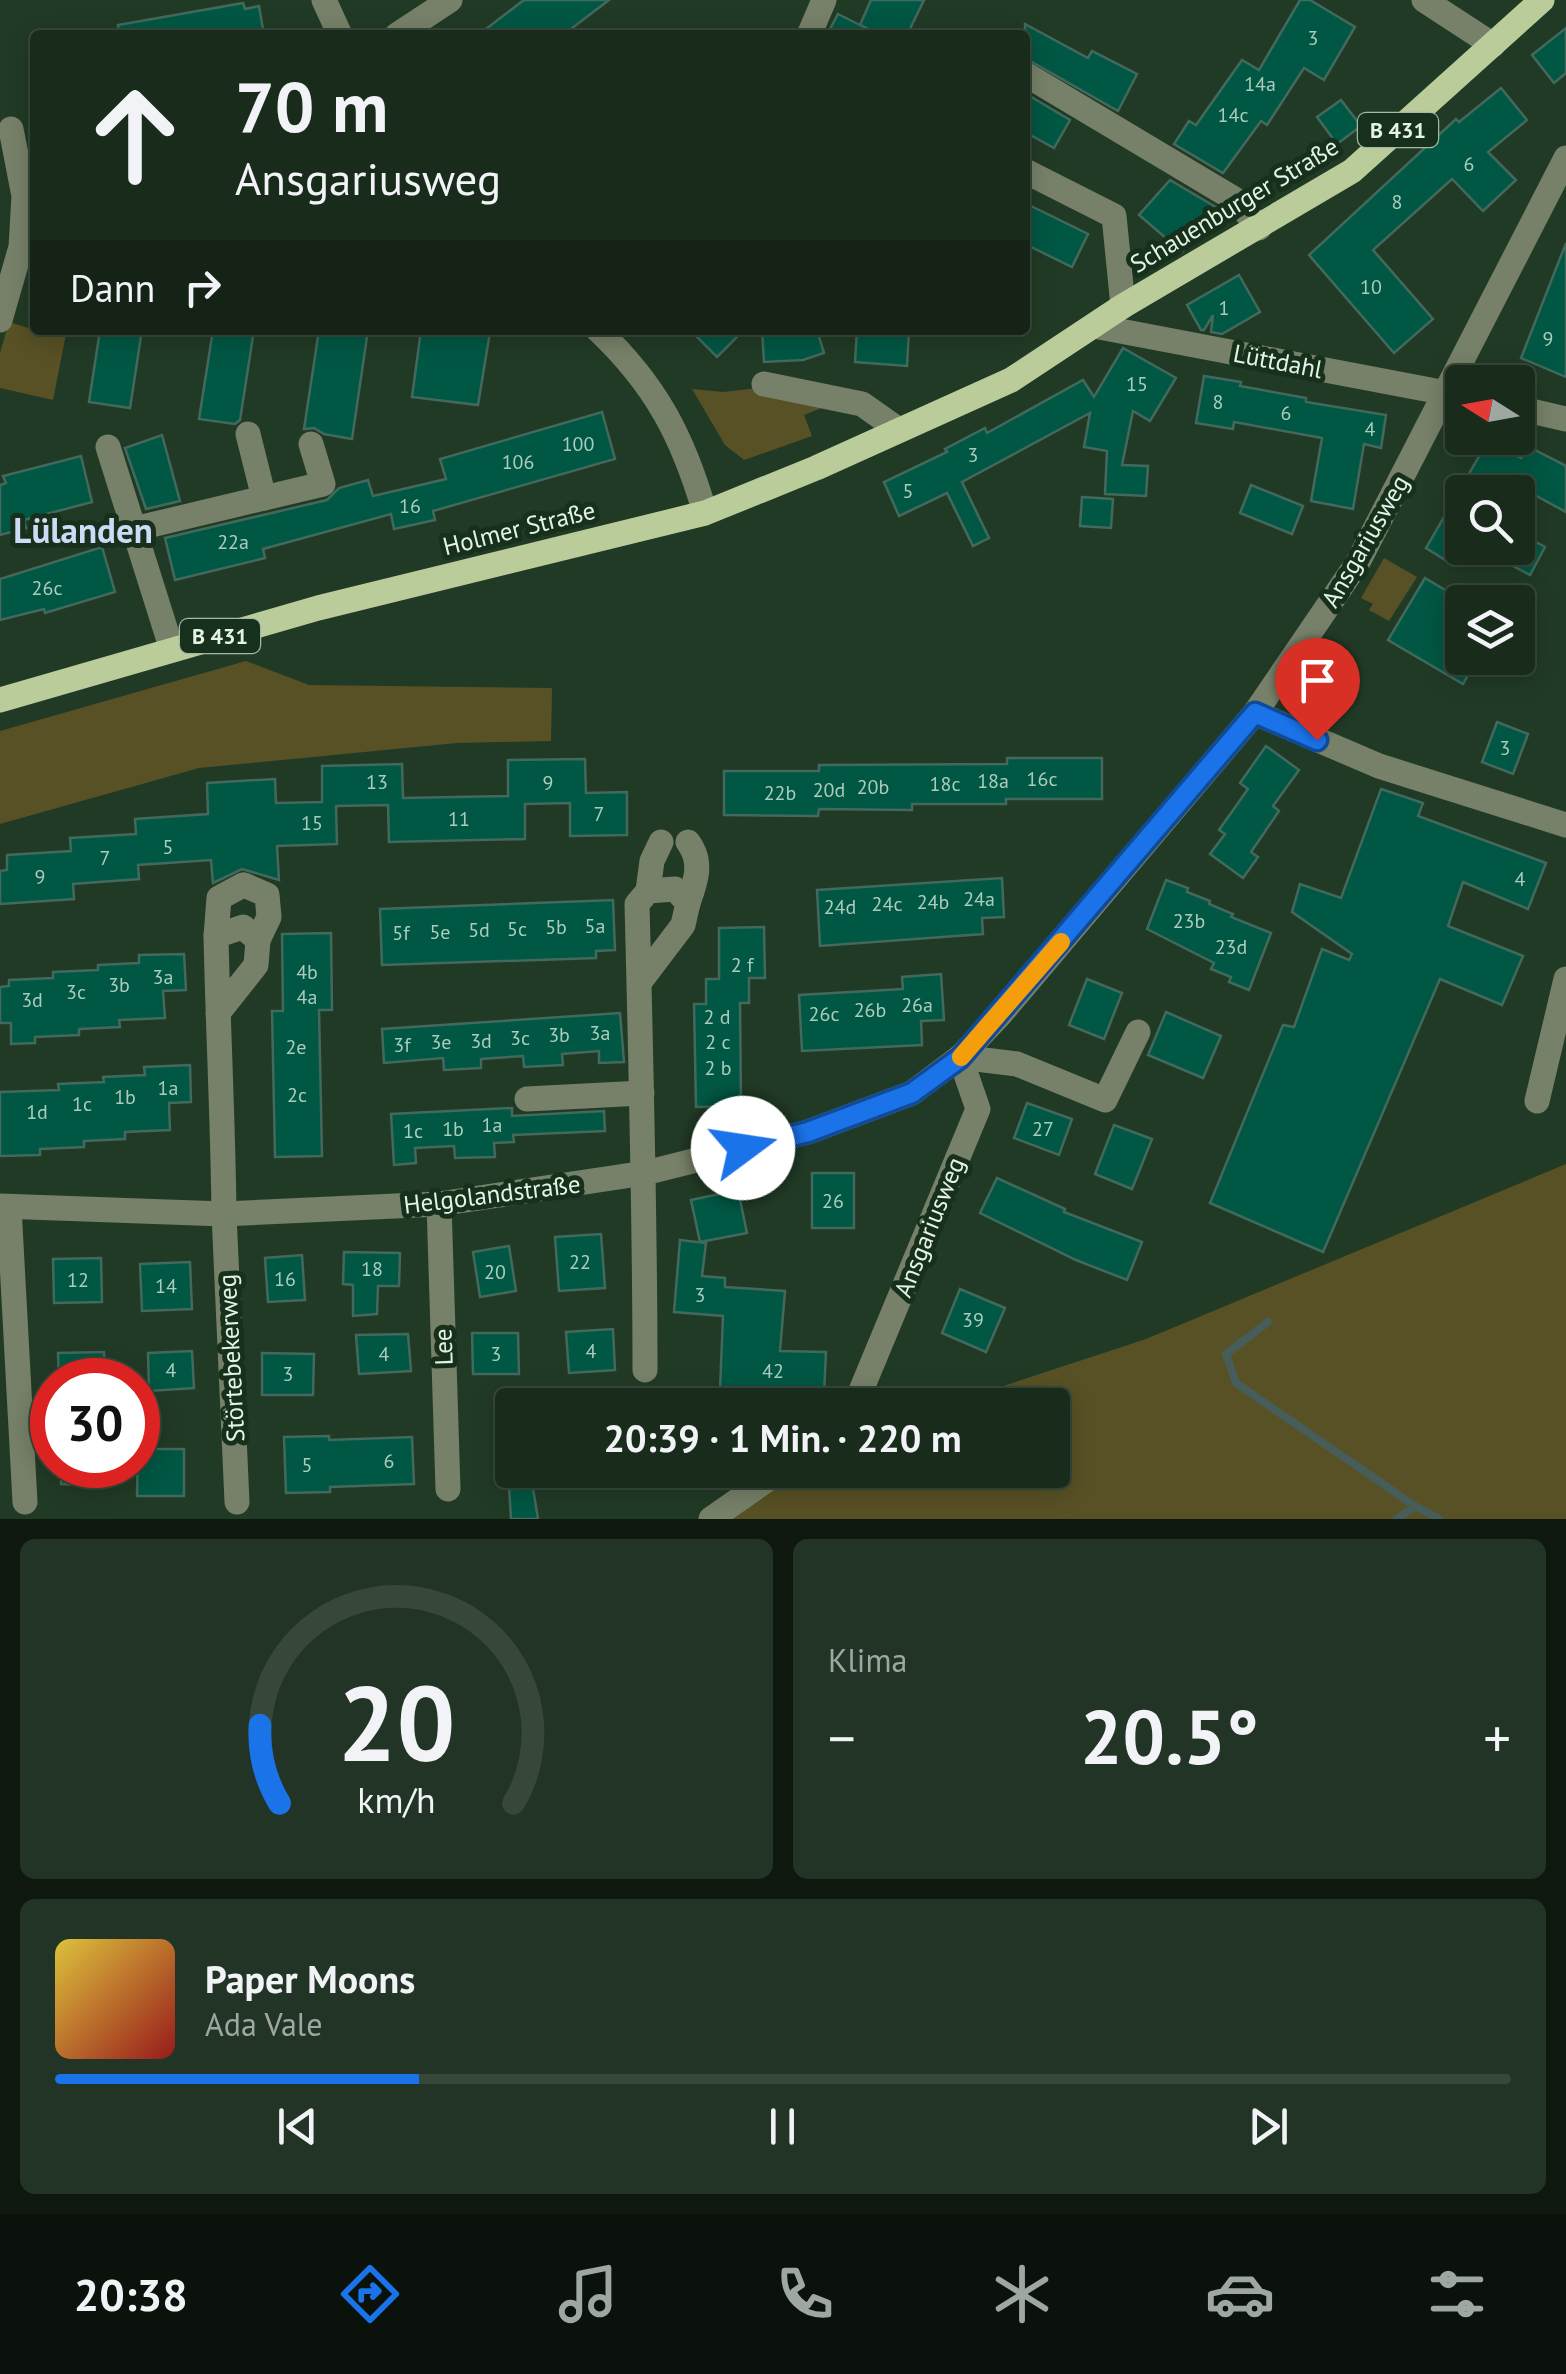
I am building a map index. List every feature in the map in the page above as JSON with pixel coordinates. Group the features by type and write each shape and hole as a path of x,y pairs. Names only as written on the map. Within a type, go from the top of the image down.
{"main road":[{"name":"Schauenburger Straße","path":"1034,366 1123,306 1352,172 1542,0"},
{"name":"Holmer Straße","path":"0,700 318,608 705,512 816,468 1034,366"}],"street":[{"path":"324,0 338,30"},
{"path":"405,30 450,0"},
{"path":"810,30 824,0"},
{"path":"1424,0 1492,46"},
{"path":"1030,77 1236,200 1260,228"},
{"path":"0,320 22,247 24,196 16,129"},
{"name":"Ansgariusweg","path":"1468,365 1566,158"},
{"path":"1030,174 1114,216 1123,306"},
{"name":"Lüttdahl","path":"1094,326 1445,393"},
{"path":"603,335 646,381 669,416 690,462 705,512"},
{"path":"764,384 862,404 899,430"},
{"name":"Ansgariusweg","path":"862,1388 978,1109 960,1058 1255,713 1358,562 1445,411"},
{"path":"1535,412 1566,418"},
{"path":"248,434 264,498"},
{"path":"134,530 323,484 312,444"},
{"path":"108,447 172,650"},
{"path":"1255,713 1379,766 1566,826"},
{"path":"645,1370 645,1174 636,904 648,891 652,862 661,842"},
{"path":"639,984 683,925 698,877 696,852 688,842"},
{"name":"Störtebekerweg","path":"237,1502 218,1013 219,898 244,885 267,896 270,917 258,940"},
{"path":"648,891 675,889 688,902"},
{"path":"216,936 243,928 258,940 256,965 218,1013"},
{"path":"1537,1101 1566,979"},
{"path":"960,1058 1017,1064 1106,1100 1138,1032"},
{"name":"Helgolandstraße","path":"5,1206 224,1214 439,1204 645,1174 808,1132 912,1093 960,1058"},
{"path":"527,1099 642,1093"},
{"name":"Lee","path":"439,1204 448,1489"},
{"path":"5,1206 25,1502"},
{"path":"711,1519 755,1488"}],"shaded area":[{"path":"9,322 30,328 30,335 66,335 53,400 0,388 0,353"},
{"path":"758,388 829,405 804,415 812,436 744,460 725,445 692,389 723,392"},
{"path":"1384,558 1417,577 1389,621 1369,610 1373,604 1361,598"},
{"path":"246,661 309,685 552,688 551,741 457,743 199,768 0,824 0,731"},
{"path":"1566,1164 1566,1519 731,1519 769,1488 1070,1488 1070,1388 997,1388 1146,1339"}],"building":[{"path":"524,0 609,0 570,30 485,30"},
{"path":"871,0 924,0 909,30 870,30 860,25"},
{"path":"1300,0 1310,0 1355,27 1324,80 1304,68 1267,125 1261,121 1223,173 1174,144 1189,121 1196,125 1242,60 1259,70"},
{"path":"243,3 245,9 259,6 263,30 118,30 118,25"},
{"path":"838,14 869,30 830,30"},
{"path":"1025,24 1088,58 1092,51 1137,74 1118,111 1030,61 1030,30 1025,30"},
{"path":"1566,28 1566,73 1554,83 1532,55"},
{"path":"1501,88 1527,120 1488,152 1516,180 1483,211 1452,179 1373,250 1433,319 1394,353 1309,255 1456,119 1459,122"},
{"path":"1030,96 1070,120 1054,148 1030,135"},
{"path":"1341,100 1361,126 1337,144 1317,117"},
{"path":"1170,180 1219,209 1182,252 1139,215"},
{"path":"1030,205 1088,234 1072,267 1030,246"},
{"path":"1566,243 1566,377 1521,358"},
{"path":"1239,275 1260,312 1222,334 1211,332 1213,315 1201,330 1187,305"},
{"path":"99,335 141,335 130,408 89,402"},
{"path":"212,335 253,335 240,420 235,424 199,419"},
{"path":"318,335 367,335 352,439 314,428 304,429"},
{"path":"420,335 490,335 478,405 412,397"},
{"path":"695,335 739,335 717,357"},
{"path":"762,335 819,335 824,353 803,360 764,362"},
{"path":"857,335 909,335 907,366 855,362"},
{"path":"1123,348 1176,378 1150,421 1133,411 1122,465 1148,466 1146,496 1105,494 1107,451 1084,447 1090,413 962,482 989,538 973,546 947,493 899,516 884,482 947,452 945,449 985,428 987,433 1083,380 1094,397"},
{"path":"1204,376 1306,398 1306,402 1386,415 1381,448 1364,444 1353,509 1311,501 1322,438 1234,422 1233,429 1196,423"},
{"path":"602,412 615,459 433,511 435,520 394,529 391,514 263,549 265,558 175,580 165,538 327,500 339,488 368,480 373,496 446,479 440,459"},
{"path":"162,435 180,501 146,509 125,448"},
{"path":"1535,450 1566,466 1566,512 1535,495 1535,475 1468,475 1480,455 1521,458 1535,455"},
{"path":"81,456 92,502 24,520 26,528 0,535 0,485 6,483 3,476"},
{"path":"1251,485 1303,506 1292,534 1240,513"},
{"path":"1082,497 1113,499 1111,528 1080,526"},
{"path":"1445,515 1445,560 1426,548"},
{"path":"1535,541 1545,547 1530,575 1511,565 1535,565"},
{"path":"102,547 115,592 45,613 44,609 0,620 0,579"},
{"path":"1425,578 1445,590 1445,673 1388,640"},
{"path":"1448,675 1468,675 1463,684"},
{"path":"1497,722 1528,734 1513,774 1482,762"},
{"path":"1266,746 1299,770 1273,806 1279,811 1251,852 1258,857 1243,878 1210,854 1225,834 1219,830 1248,789 1240,783"},
{"path":"1007,758 1102,758 1102,799 912,804 912,810 819,809 818,816 724,815 724,771 819,771 819,765 1007,764"},
{"path":"585,759 586,793 627,792 627,835 570,836 570,803 525,804 525,839 389,842 388,805 336,806 337,844 277,846 279,880 242,869 213,883 211,860 138,865 139,879 73,884 74,899 0,904 0,871 7,870 7,855 71,851 70,838 136,834 135,819 208,814 207,783 275,779 276,803 322,802 322,766 402,764 403,798 508,796 508,760"},
{"path":"1381,789 1423,803 1418,816 1546,863 1528,909 1463,882 1448,926 1523,956 1502,1005 1440,979 1323,1252 1210,1203 1283,1025 1294,1027 1322,949 1349,960 1352,954 1292,912 1300,884 1341,898"},
{"path":"1002,878 1004,917 982,918 983,934 820,946 817,890"},
{"path":"1166,880 1188,888 1187,892 1233,914 1231,917 1271,933 1249,990 1211,969 1214,963 1147,929"},
{"path":"613,900 615,950 596,951 596,958 382,965 380,909"},
{"path":"764,927 765,978 749,978 749,1003 740,1003 741,1106 696,1107 694,1004 706,1004 706,979 719,979 719,928"},
{"path":"331,933 332,1010 319,1010 322,1156 275,1157 272,1011 283,1011 282,934"},
{"path":"184,954 186,990 163,991 165,1018 119,1020 120,1027 79,1029 79,1035 35,1037 35,1043 11,1044 11,1023 0,1023 0,987 9,986 9,980 53,978 53,972 139,963 139,955"},
{"path":"941,974 944,1020 921,1021 922,1045 802,1051 799,995 903,989 902,977"},
{"path":"1087,979 1122,993 1104,1039 1069,1025"},
{"path":"1166,1012 1221,1036 1203,1078 1148,1055"},
{"path":"620,1013 624,1062 599,1063 599,1051 562,1054 563,1065 524,1067 523,1056 481,1059 481,1068 444,1070 443,1058 384,1063 382,1029"},
{"path":"190,1065 191,1102 169,1103 170,1130 125,1132 125,1139 84,1141 84,1147 40,1149 40,1155 0,1156 0,1092 59,1090 58,1084 145,1075 144,1067"},
{"path":"1027,1103 1072,1119 1059,1155 1014,1138"},
{"path":"512,1108 512,1116 604,1111 605,1131 513,1135 514,1142 494,1143 495,1157 455,1158 454,1146 415,1148 416,1163 394,1165 391,1114"},
{"path":"1114,1125 1152,1139 1132,1189 1095,1174"},
{"path":"812,1173 854,1173 854,1228 812,1228"},
{"path":"997,1178 1065,1209 1064,1212 1142,1242 1127,1280 980,1213"},
{"path":"738,1190 747,1233 700,1242 691,1200"},
{"path":"601,1234 605,1288 559,1291 555,1237"},
{"path":"680,1240 706,1243 702,1276 725,1278 725,1287 785,1291 780,1351 826,1352 824,1388 720,1388 723,1316 674,1312"},
{"path":"509,1246 516,1291 480,1297 473,1252"},
{"path":"344,1252 400,1253 399,1286 378,1286 377,1314 353,1316 353,1285 343,1284"},
{"path":"302,1255 305,1300 268,1302 265,1258"},
{"path":"101,1258 102,1302 54,1303 53,1259"},
{"path":"190,1262 192,1309 142,1311 140,1264"},
{"path":"960,1289 1005,1308 986,1352 942,1333"},
{"path":"613,1329 615,1370 569,1373 566,1332"},
{"path":"472,1333 518,1333 519,1374 473,1374"},
{"path":"408,1334 411,1371 359,1374 356,1335"},
{"path":"192,1351 194,1388 160,1390 160,1358 148,1358 148,1353"},
{"path":"104,1352 104,1358 58,1358 58,1353"},
{"path":"262,1353 314,1354 313,1395 262,1395"},
{"path":"329,1436 329,1440 412,1437 414,1484 286,1493 284,1437"},
{"path":"160,1449 184,1449 184,1496 137,1496 137,1488 160,1488"},
{"path":"509,1488 533,1488 538,1519 511,1519"}],"waterway":[{"path":"1268,1322 1226,1354 1236,1383 1415,1506"},
{"path":"1397,1519 1415,1506 1439,1519"}],"slow traffic":[{"path":"961,1057 1061,942"}],"district":[{"name":"Lülanden","path":"83,530"}],"route":[{"path":"743,1148 808,1132 912,1093 960,1058 1255,713 1317,740"}]}
